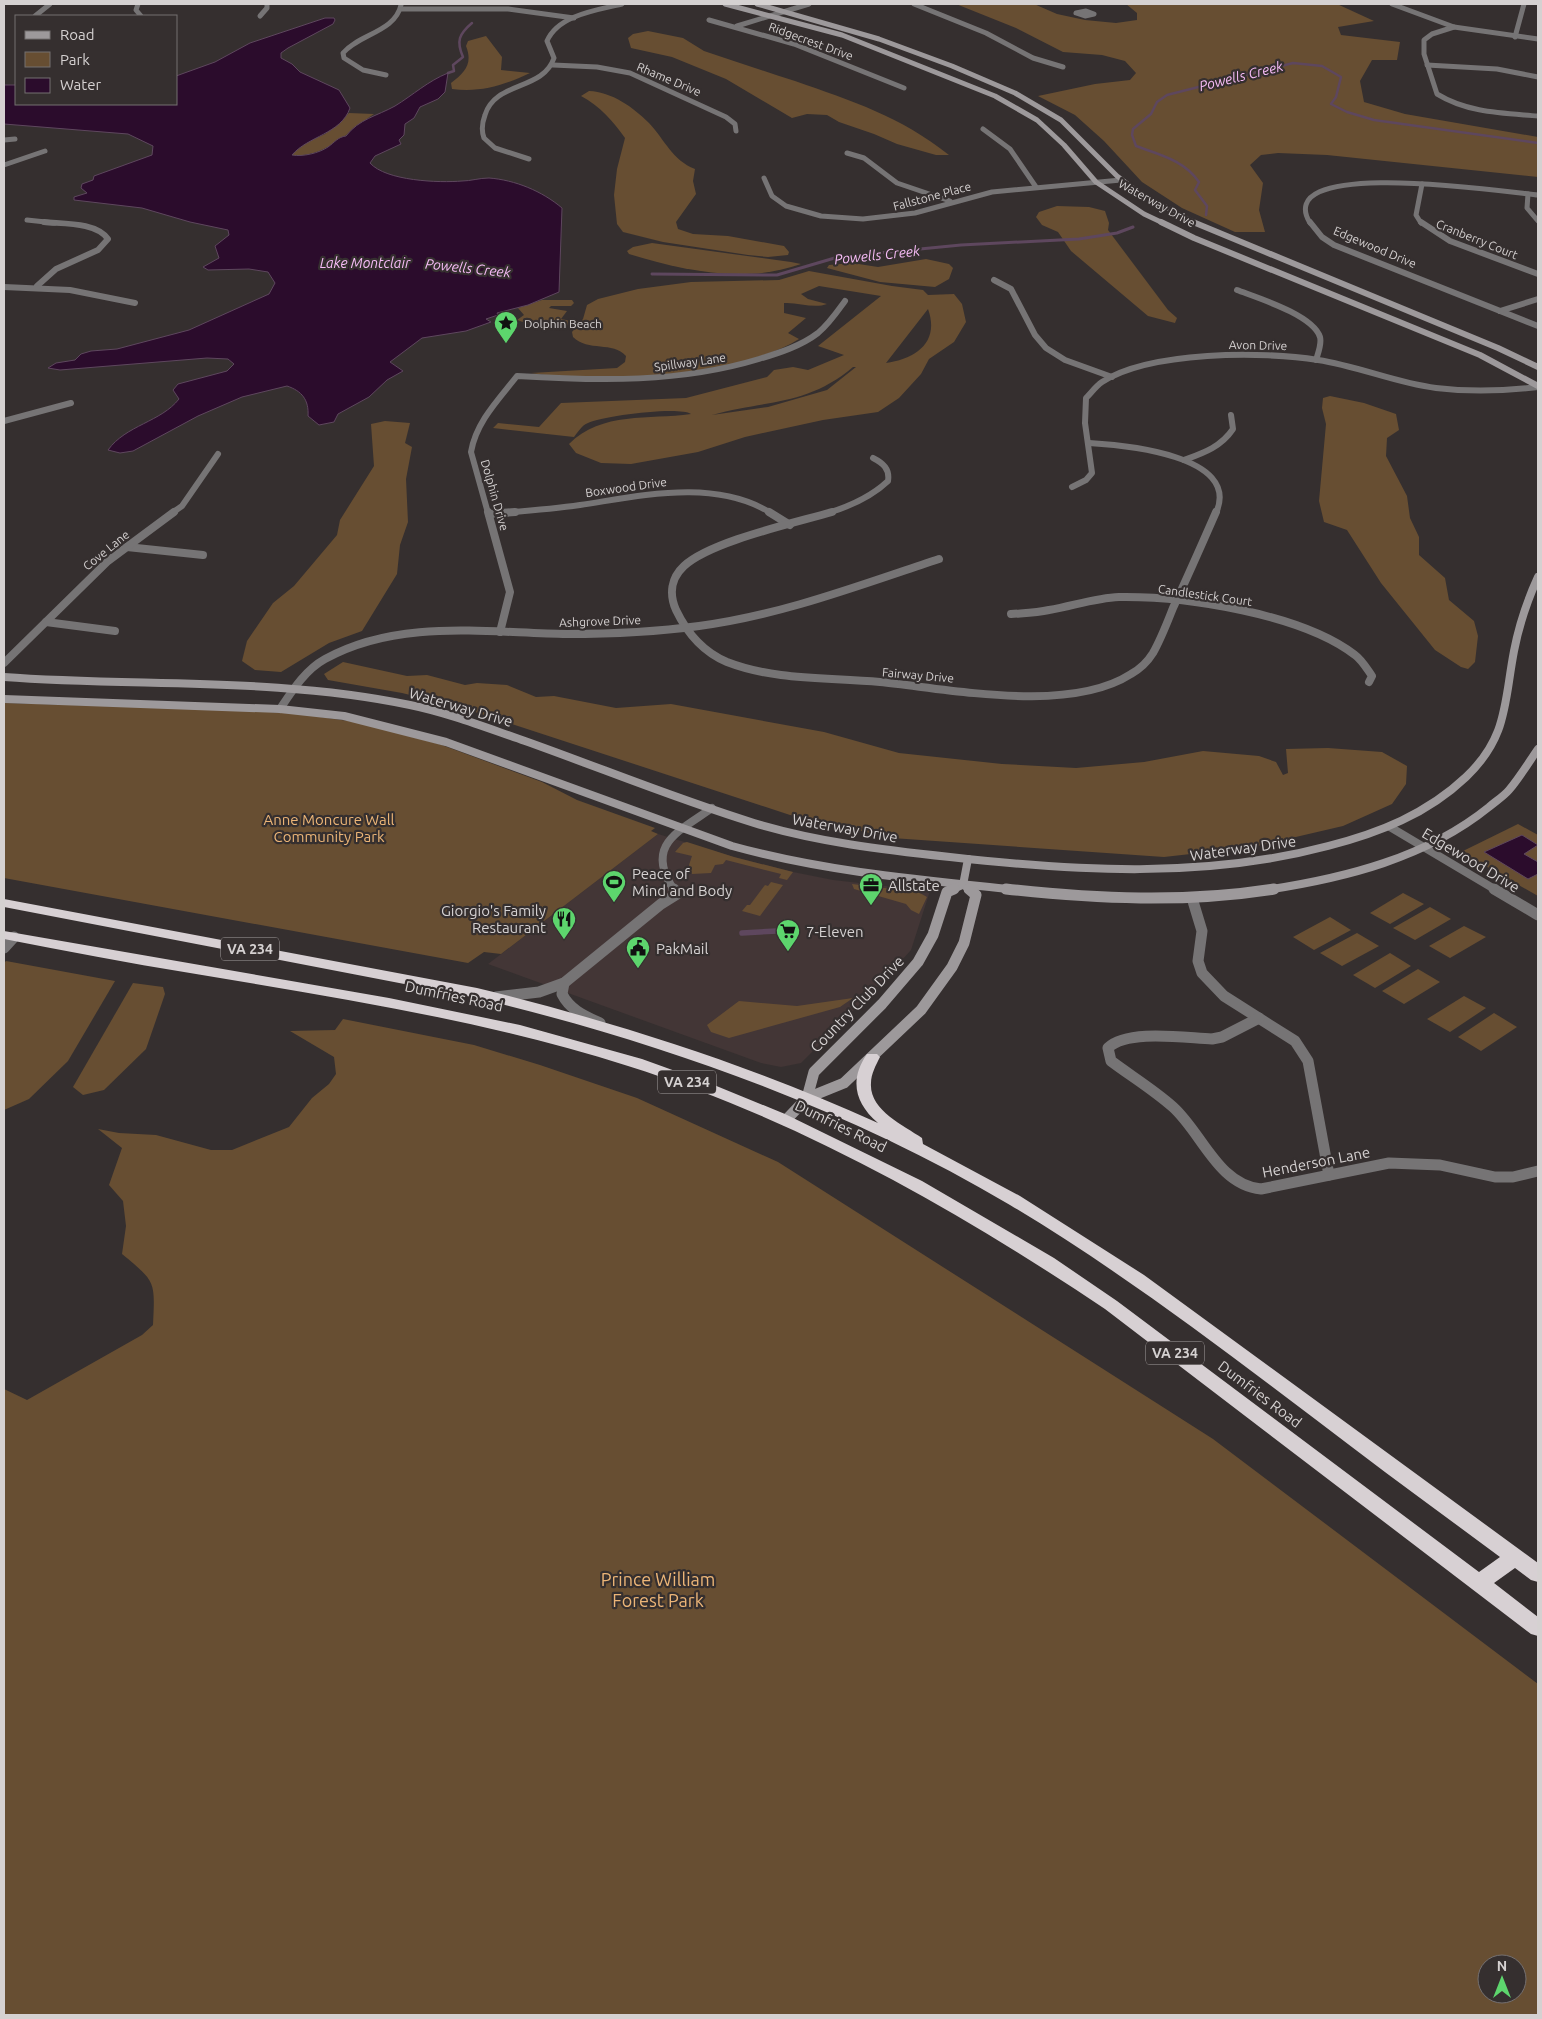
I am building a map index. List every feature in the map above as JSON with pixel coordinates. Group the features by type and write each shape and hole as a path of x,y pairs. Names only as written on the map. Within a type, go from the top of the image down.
{"highway":[{"name":"Dumfries Road","path":"4,903 495,997 600,1023 713,1060 807,1098 941,1161 1015,1201 1126,1271 1220,1338 1538,1574"},
{"name":"Dumfries Road","path":"7,940 410,1006 496,1024 566,1042 635,1064 786,1120 934,1194 1002,1232 1051,1263 1111,1304 1538,1628"},
{"path":"872,1057 862,1084 869,1104 941,1161"},
{"path":"1479,1583 1515,1557"}],"main road":[{"name":"Waterway Drive","path":"725,4 773,15 857,40 1004,100 1028,114 1050,131 1096,182 1123,201 1177,230 1480,356 1538,387"},
{"name":"Waterway Drive","path":"757,4 873,36 987,80 1028,99 1054,114 1081,136 1121,180 1149,199 1189,221 1498,348 1538,367"},
{"name":"Waterway Drive","path":"4,677 294,688 366,697 435,712 490,729 754,823 813,839 862,847 968,859 1096,871 1147,872 1222,868 1294,857 1362,837 1390,827 1436,801 1456,787 1488,750 1503,718 1514,648 1524,612 1538,577"},
{"path":"4,699 280,709 344,716 420,733 746,850 814,866 963,885 1098,898 1192,898 1244,894 1320,881 1368,868 1424,847 1468,823 1490,808 1520,778 1538,749"},
{"path":"963,885 968,859"},
{"name":"Country Club Drive","path":"786,1120 807,1098 844,1083 921,1010 952,967 970,923 976,895 963,885 947,892 933,935 918,962 902,983 814,1072 807,1098"}],"street":[{"path":"36,15 50,4"},
{"path":"138,4 136,10 140,15"},
{"path":"260,16 267,8 267,4"},
{"path":"529,159 491,146 482,139 480,131 492,100 541,76 552,65 554,58 547,43 547,38 559,25 574,18 622,4"},
{"path":"736,26 809,4"},
{"path":"914,4 939,16 986,33 1041,62 1063,67"},
{"path":"1081,4 1092,9 1094,14"},
{"path":"1392,4 1454,27 1538,39"},
{"path":"1516,37 1524,4"},
{"path":"386,76 371,73 354,66 344,58 343,54 348,47 393,20 401,7 483,6 528,10 574,18"},
{"name":"Ridgecrest Drive","path":"709,20 736,26 794,44 904,88"},
{"path":"1454,27 1432,34 1424,40 1424,54 1434,91 1447,100 1482,110 1538,116"},
{"name":"Rhame Drive","path":"552,65 604,68 639,76 726,117 735,124 736,131"},
{"path":"1427,65 1496,69 1538,78"},
{"path":"983,129 1010,149 1036,187"},
{"path":"4,140 14,139"},
{"path":"4,165 45,151"},
{"path":"848,153 864,158 897,183 950,201"},
{"name":"Fallstone Place","path":"764,178 774,198 802,211 840,218 867,219 905,216 950,201 994,192 1121,180"},
{"name":"Edgewood Drive","path":"1538,195 1422,184 1369,182 1328,188 1312,198 1308,206 1307,220 1315,232 1334,245 1538,326"},
{"name":"Cranberry Court","path":"1422,184 1416,215 1417,220 1426,229 1443,238 1538,274"},
{"path":"1528,194 1527,208 1538,221"},
{"path":"27,220 94,228 104,233 108,239 104,246 56,269 37,286"},
{"path":"994,280 1011,289 1035,335 1046,348 1071,363 1112,377"},
{"path":"4,287 37,286 84,290 135,303"},
{"path":"1237,290 1294,315 1312,326 1317,331 1321,342 1316,360"},
{"path":"1500,311 1538,300"},
{"name":"Spillway Lane","path":"517,376 578,380 624,380 673,377 729,368 779,353 809,339 824,327 845,301"},
{"name":"Avon Drive","path":"1072,487 1086,480 1092,473 1084,402 1092,390 1112,377 1156,364 1201,357 1260,355 1316,360 1436,388 1476,390 1538,387"},
{"name":"Dolphin Drive","path":"500,632 510,592 471,452 471,445 477,431 517,376"},
{"path":"4,421 71,403"},
{"path":"1184,460 1205,453 1223,443 1233,429 1231,415"},
{"name":"Fairway Drive","path":"873,458 883,464 888,470 889,475 885,485 862,500 844,508 720,546 683,567 671,584 670,593 672,602 695,641 714,655 754,669 818,677 1041,695 1076,692 1101,687 1123,678 1140,668 1153,653 1220,504 1221,497 1215,482 1206,473 1184,460 1145,449 1089,443"},
{"name":"Cove Lane","path":"4,663 88,579 127,546 182,506 218,454"},
{"name":"Boxwood Drive","path":"489,514 563,507 645,494 680,492 715,494 746,501 769,510 790,525"},
{"path":"127,546 203,555"},
{"name":"Ashgrove Drive","path":"280,709 306,674 325,659 347,648 369,641 436,632 605,634 686,627 767,613 939,559"},
{"name":"Candlestick Court","path":"1011,614 1046,611 1103,598 1176,601 1246,612 1308,630 1337,644 1360,660 1370,671 1372,676 1369,682"},
{"path":"46,622 115,630"},
{"path":"495,997 550,990 564,982 661,904 677,894 664,875 660,858 666,844 684,828 712,808"},
{"name":"Edgewood Drive","path":"1390,827 1538,915"},
{"path":"1192,898 1199,915 1202,931 1202,945 1198,954 1202,974 1211,986 1223,996 1294,1041 1303,1050 1308,1061 1329,1176"},
{"path":"564,982 562,994 564,1000 572,1009 600,1023"},
{"name":"Henderson Lane","path":"1259,1018 1222,1037 1212,1039 1127,1038 1118,1040 1108,1048 1111,1061 1174,1108 1232,1179 1242,1186 1261,1189 1389,1164 1412,1162 1440,1165 1496,1177 1513,1177 1538,1171"}],"shaded area":[{"path":"658,834 734,857 793,872 833,880 930,891 911,950 884,980 801,1063 781,1067 761,1063 488,964"}],"green space":[{"path":"956,4 1034,4 1057,14 1085,20 1116,23 1137,20 1137,13 1126,4 1337,4 1374,21 1338,27 1341,35 1400,42 1397,60 1372,60 1360,81 1364,102 1405,114 1538,137 1538,177 1327,155 1278,153 1261,155 1250,165 1263,183 1259,210 1265,232 1235,232 1182,208 1142,182 1104,141 1075,115 1038,96 1095,84 1130,80 1136,73 1125,61 1102,55 1063,52 1016,28"},
{"path":"648,31 683,38 704,51 856,103 912,130 931,141 949,155 936,155 897,144 839,122 827,115 807,114 792,118 726,79 672,57 631,48 628,38 633,34"},
{"path":"486,36 502,57 501,70 530,73 492,87 472,90 452,89 451,83 464,71 468,63 469,58 466,46 468,41"},
{"path":"589,91 614,97 636,111 649,123 680,160 695,169 693,181 696,194 676,222 678,229 693,234 728,236 784,246 789,252 788,255 768,257 748,255 663,242 623,232 617,224 614,195 617,169 625,138 606,114 581,96"},
{"path":"349,113 374,114 325,148 314,153 291,155 307,142 325,134"},
{"path":"1057,206 1089,207 1105,211 1109,223 1108,230 1168,310 1177,318 1175,323 1148,316 1071,251 1058,232 1042,225 1036,217 1039,212"},
{"path":"652,243 801,264 780,270 758,273 715,273 672,266 629,254 627,251 633,247"},
{"path":"926,259 949,264 953,268 949,279 935,287 880,282 827,268 829,265 852,263 878,267"},
{"path":"809,271 923,290 928,295 954,294 962,304 966,322 954,342 929,359 921,374 899,398 878,412 823,420 745,437 698,452 631,464 601,463 576,453 569,444 582,433 596,426 611,422 643,417 691,414 657,411 596,420 586,424 574,437 493,428 498,423 539,427 561,403 686,398 767,377 774,370 793,367 808,370 844,355 818,346 881,296 819,286 801,294 808,299 827,304 817,306 784,303 784,313 806,318 788,333 799,339 773,352 706,369 669,374 594,378 531,373 617,368 625,362 626,356 621,351 579,342 573,337 572,332 583,319 587,305 598,299 638,289 691,282 779,280","holes":["928,309 931,331 923,347 907,358 886,363","853,367 856,367 827,390 768,407 712,415 802,395 836,380"]},
{"path":"542,300 572,300 574,303 571,306 551,306 549,308 567,311 561,319 571,321 566,327 555,326 559,320 544,326 535,326 517,320 524,315 518,308"},
{"path":"1330,396 1364,403 1396,414 1399,430 1387,438 1386,456 1407,496 1410,518 1419,537 1419,555 1445,578 1449,600 1474,621 1478,636 1475,662 1468,669 1461,667 1435,650 1381,583 1347,530 1324,522 1319,501 1326,424 1322,408 1323,398"},
{"path":"385,421 410,423 405,443 412,447 406,479 408,522 400,545 397,574 362,631 329,643 281,672 255,670 242,661 247,641 273,603 294,586 337,535 340,520 374,466 371,424"},
{"path":"343,662 407,676 427,675 465,685 477,683 507,685 536,697 554,696 616,708 671,704 824,732 899,753 1002,764 1076,768 1144,762 1203,751 1259,756 1276,762 1283,775 1288,773 1286,749 1328,748 1382,752 1407,766 1406,784 1392,804 1343,826 1253,847 1164,857 892,838 790,815 463,708 402,693 328,680 324,674"},
{"name":"Anne Moncure Wall Community Park","path":"4,703 239,710 300,714 355,722 439,744 542,782 577,800 655,828 651,831 658,834 501,954 484,952 468,963 4,878"},
{"path":"1518,824 1538,835 1538,896 1461,852"},
{"path":"687,842 734,857 793,872 787,880 779,878 781,874 726,860 723,864 715,865 711,873 692,874 689,865 692,856 675,852 683,843"},
{"path":"771,882 783,885 760,916 742,911 747,905 750,905 765,885 768,886"},
{"path":"852,884 918,892 927,897 919,914 911,910 906,904 854,889"},
{"path":"1403,893 1424,904 1390,924 1370,913"},
{"path":"1430,907 1451,919 1415,940 1393,928"},
{"path":"1330,917 1351,930 1314,950 1293,937"},
{"path":"1464,926 1486,937 1450,958 1429,946"},
{"path":"1357,933 1379,946 1342,966 1320,953"},
{"path":"1390,953 1411,966 1375,988 1353,975"},
{"path":"6,961 115,981 68,1061 29,1099 4,1110 4,963"},
{"path":"1418,969 1440,982 1404,1004 1382,991"},
{"path":"133,983 163,987 165,994 146,1049 104,1090 83,1095 73,1087"},
{"path":"1464,996 1486,1008 1450,1032 1427,1019"},
{"path":"853,998 840,1007 729,1038 711,1032 707,1025 739,1001 797,1006"},
{"path":"1494,1013 1517,1027 1481,1051 1458,1037"},
{"name":"Prince William Forest Park","path":"343,1019 474,1045 637,1098 778,1162 1213,1439 1538,1684 1538,2015 4,2015 4,1389 27,1400 142,1335 153,1325 154,1299 151,1284 147,1277 122,1254 126,1226 123,1201 109,1185 122,1148 98,1129 119,1133 156,1135 211,1150 232,1150 289,1127 312,1098 329,1084 336,1074 334,1057 290,1031 335,1030"}],"water":[{"name":"Lake Montclair","path":"325,18 334,18 335,20 333,24 281,53 281,58 292,64 300,72 339,90 350,108 346,117 339,124 307,143 292,155 316,153 328,147 346,136 362,122 395,106 427,84 448,73 445,92 438,99 420,107 414,118 405,124 404,135 399,140 401,144 375,156 370,163 388,174 413,180 452,182 482,178 499,179 528,187 546,196 562,208 559,292 528,305 497,313 498,315 486,319 491,322 466,331 422,338 390,362 403,371 387,380 369,397 338,414 334,422 319,425 308,416 306,401 300,393 287,386 242,397 198,416 133,451 120,453 108,450 124,435 172,407 179,399 173,390 178,384 227,371 234,364 228,359 207,358 60,370 48,368 56,363 75,360 81,354 91,351 117,349 189,330 269,294 275,283 268,272 249,269 208,270 203,267 219,258 215,246 229,235 228,230 190,222 142,208 74,200 74,197 87,193 81,188 82,184 93,180 94,176 152,155 153,146 128,134 4,124 4,85 15,85 15,105 178,105 178,75 215,62 250,43"},
{"path":"1522,835 1538,845 1524,854 1538,862 1538,874 1528,879 1484,852"}],"waterway":[{"path":"448,73 454,71 453,65 463,57 459,42 460,38 472,23"},
{"name":"Powells Creek","path":"1206,215 1207,206 1195,190 1199,182 1179,163 1136,146 1132,135 1133,129 1151,114 1157,102 1167,95 1293,63 1322,66 1341,77 1336,97 1331,104 1347,112 1374,120 1538,143"},
{"name":"Powells Creek","path":"652,274 777,275 838,257 961,245 1079,239 1117,233 1133,227"},
{"path":"742,933 777,931"}],"place":[{"name":"Dolphin Beach","path":"506,344"},
{"name":"Peace of Mind and Body","path":"614,903"},
{"name":"Allstate","path":"871,906"},
{"name":"Giorgio's Family Restaurant","path":"564,940"},
{"name":"7-Eleven","path":"788,952"},
{"name":"PakMail","path":"638,969"}]}
